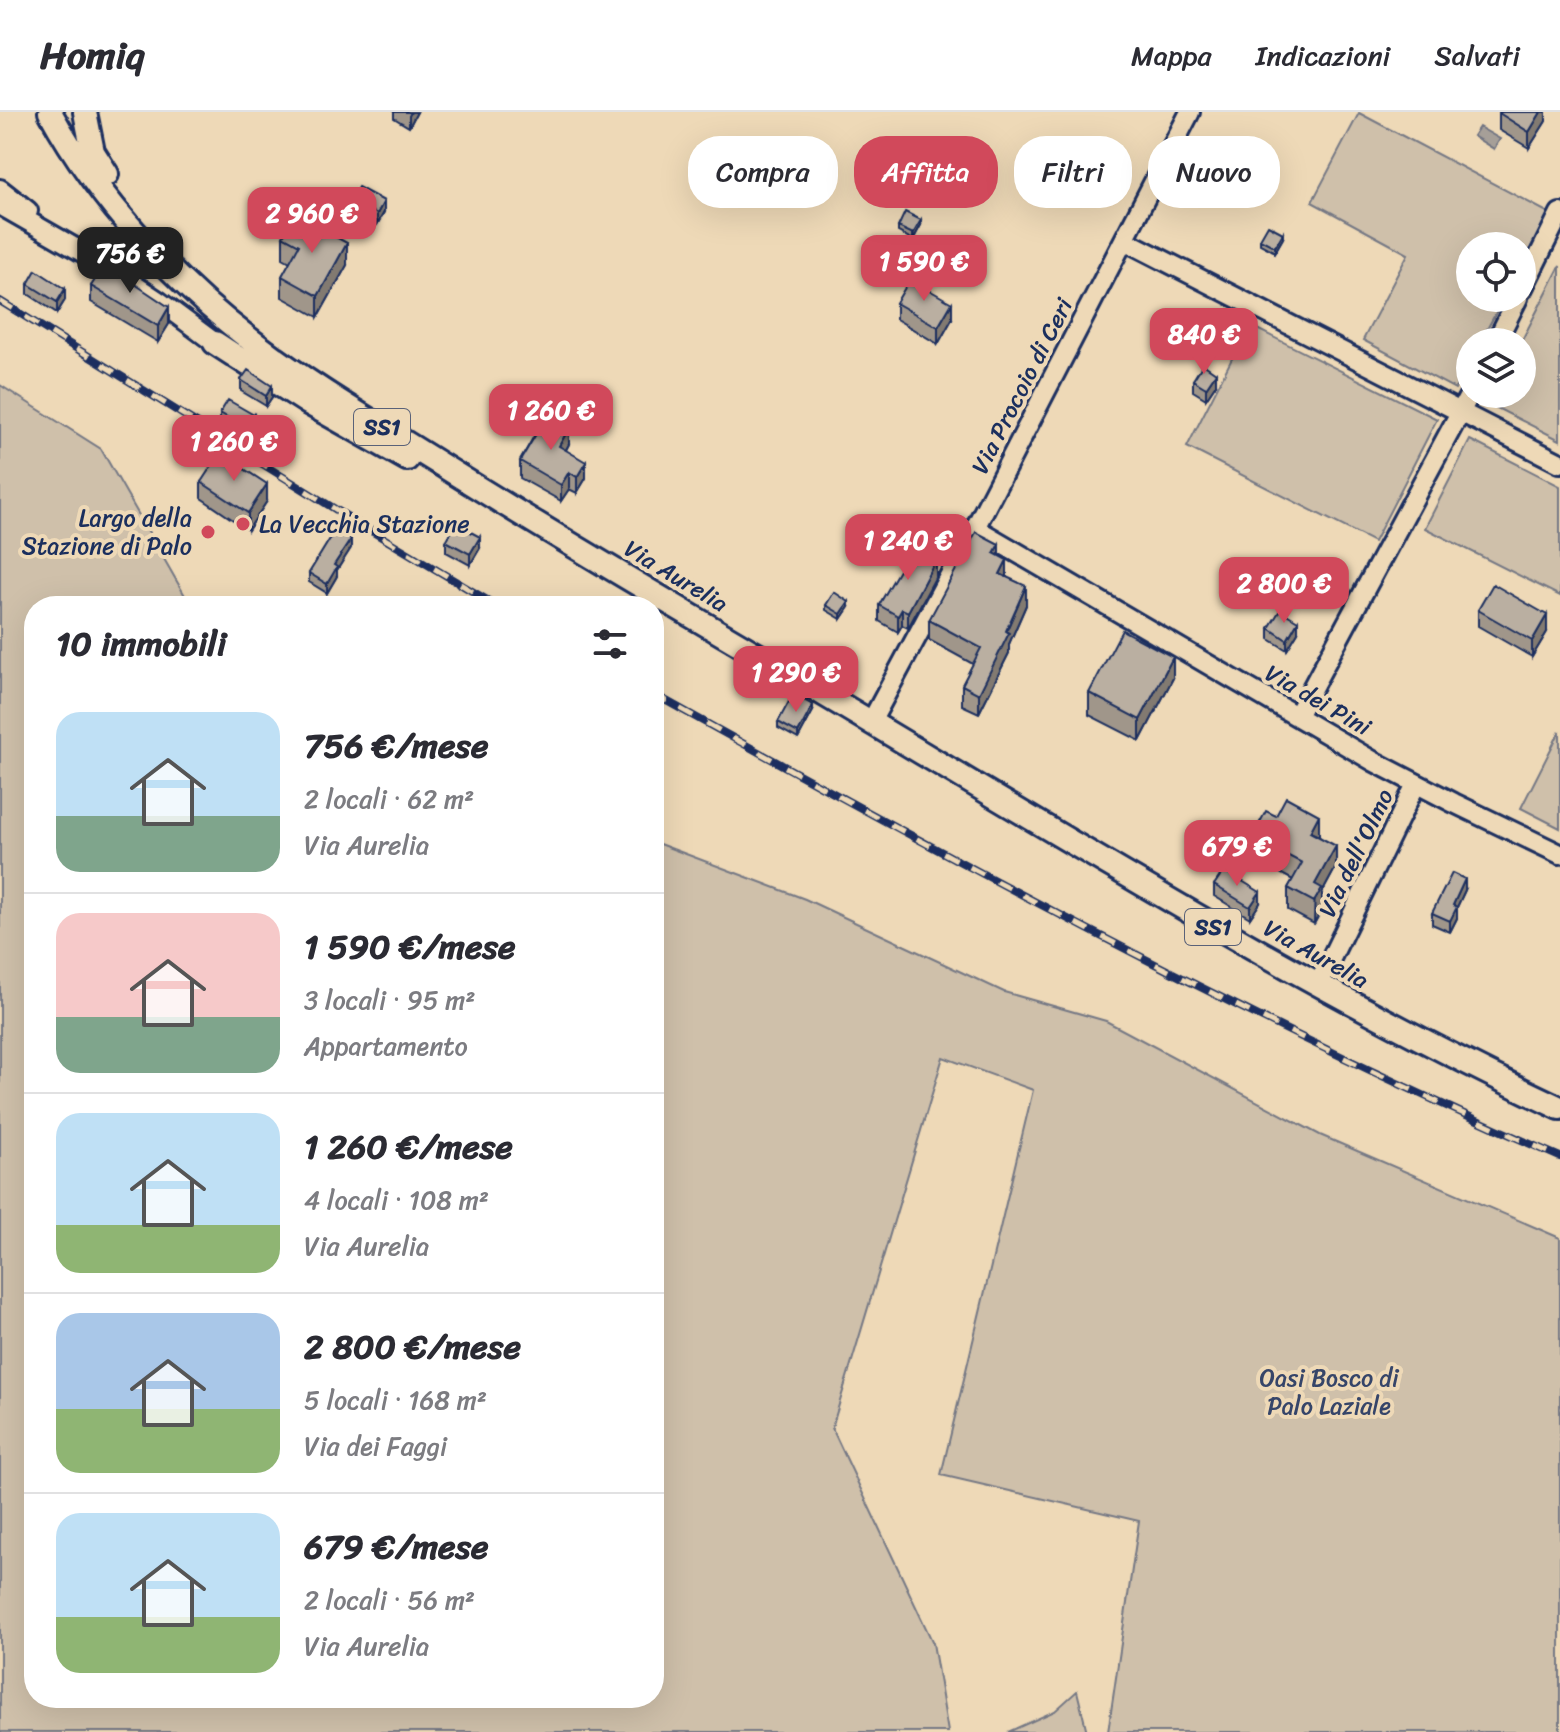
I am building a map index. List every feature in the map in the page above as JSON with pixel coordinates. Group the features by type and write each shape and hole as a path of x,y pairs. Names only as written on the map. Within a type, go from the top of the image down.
{"main road":[{"name":"Via Aurelia","path":"50,112 109,199 193,291 236,329 280,362 509,507 659,596"},
{"path":"85,112 93,152 173,258 193,291"},
{"path":"215,343 362,434 509,507"},
{"name":"Via Aurelia","path":"664,599 1187,912 1422,1041 1560,1108"}],"street":[{"name":"Via Procoio di Ceri","path":"871,722 1190,112"},
{"path":"0,189 64,240"},
{"path":"0,205 64,240 137,286 215,343"},
{"path":"1536,262 1560,213"},
{"path":"1124,240 1560,463"},
{"path":"1297,716 1463,408"},
{"name":"Via dei Pini","path":"975,528 1416,784 1560,854"},
{"name":"Via dell'Olmo","path":"1318,985 1416,784"}],"green space":[{"path":"1359,113 1549,213 1536,238 1536,232 1456,232 1456,312 1496,312 1488,328 1456,328 1455,389 1363,340 1408,254 1312,202"},
{"path":"1560,266 1560,440 1497,408 1536,408 1536,328 1528,328"},
{"path":"1249,325 1437,419 1374,542 1187,447"},
{"name":"Oasi Bosco di Palo Laziale","path":"0,385 101,449 185,596 24,596 24,1708 664,1708 664,846 805,899 1004,992 1106,1021 1320,1135 1560,1238 1560,1732 1108,1732 1139,1521 941,1475 1033,1090 943,1057 832,1428 933,1643 948,1732 0,1732"},
{"path":"1470,440 1560,486 1560,596 1425,528"},
{"path":"1560,731 1560,828 1521,808"},
{"path":"1077,1691 1087,1732 1008,1732 1055,1711"}],"shaded area":[{"path":"1479,127 1500,139 1494,149 1473,136"}],"building":[{"path":"1499,112 1541,112 1529,132"},
{"path":"358,187 384,201 377,214 351,201"},
{"path":"905,212 921,220 913,234 898,227"},
{"path":"295,215 347,243 318,296 282,276 299,245 283,236"},
{"path":"1268,225 1283,233 1275,247 1260,239"},
{"path":"105,264 169,307 158,326 91,286"},
{"path":"36,270 65,289 57,302 28,284"},
{"path":"910,279 952,303 938,327 896,303"},
{"path":"1203,364 1216,373 1206,388 1193,380"},
{"path":"248,370 272,386 266,396 241,380"},
{"path":"228,400 254,415 246,428 220,413"},
{"path":"540,413 569,428 559,446 586,462 577,477 569,472 561,485 520,461 536,434 539,425 534,423"},
{"path":"220,453 267,484 248,513 201,482"},
{"path":"456,524 480,537 470,554 446,541"},
{"path":"336,529 351,539 334,565 337,567 327,584 309,573"},
{"path":"976,532 999,544 994,553 1007,560 1000,574 1026,586 1006,631 1009,633 979,694 962,685 981,648 929,620"},
{"path":"913,546 936,559 908,612 902,609 898,616 879,605"},
{"path":"1493,584 1547,615 1532,641 1478,610"},
{"path":"834,592 849,602 841,614 826,605"},
{"path":"1280,610 1298,621 1287,640 1269,628"},
{"path":"1122,630 1173,657 1140,720 1089,693"},
{"path":"793,694 813,705 798,733 778,722"},
{"path":"1286,797 1319,815 1310,832 1336,846 1315,884 1322,888 1314,902 1288,888 1302,863 1252,837 1266,811 1276,816"},
{"path":"1224,870 1260,892 1250,907 1214,885"},
{"path":"1452,873 1465,879 1453,905 1457,907 1450,921 1432,913"}],"railway":[{"path":"0,301 480,596"},
{"path":"664,700 1101,936 1329,1050 1560,1157"}],"place":[{"name":"La Vecchia Stazione","path":"243,524"},
{"name":"Largo della Stazione di Palo","path":"208,532"}]}
